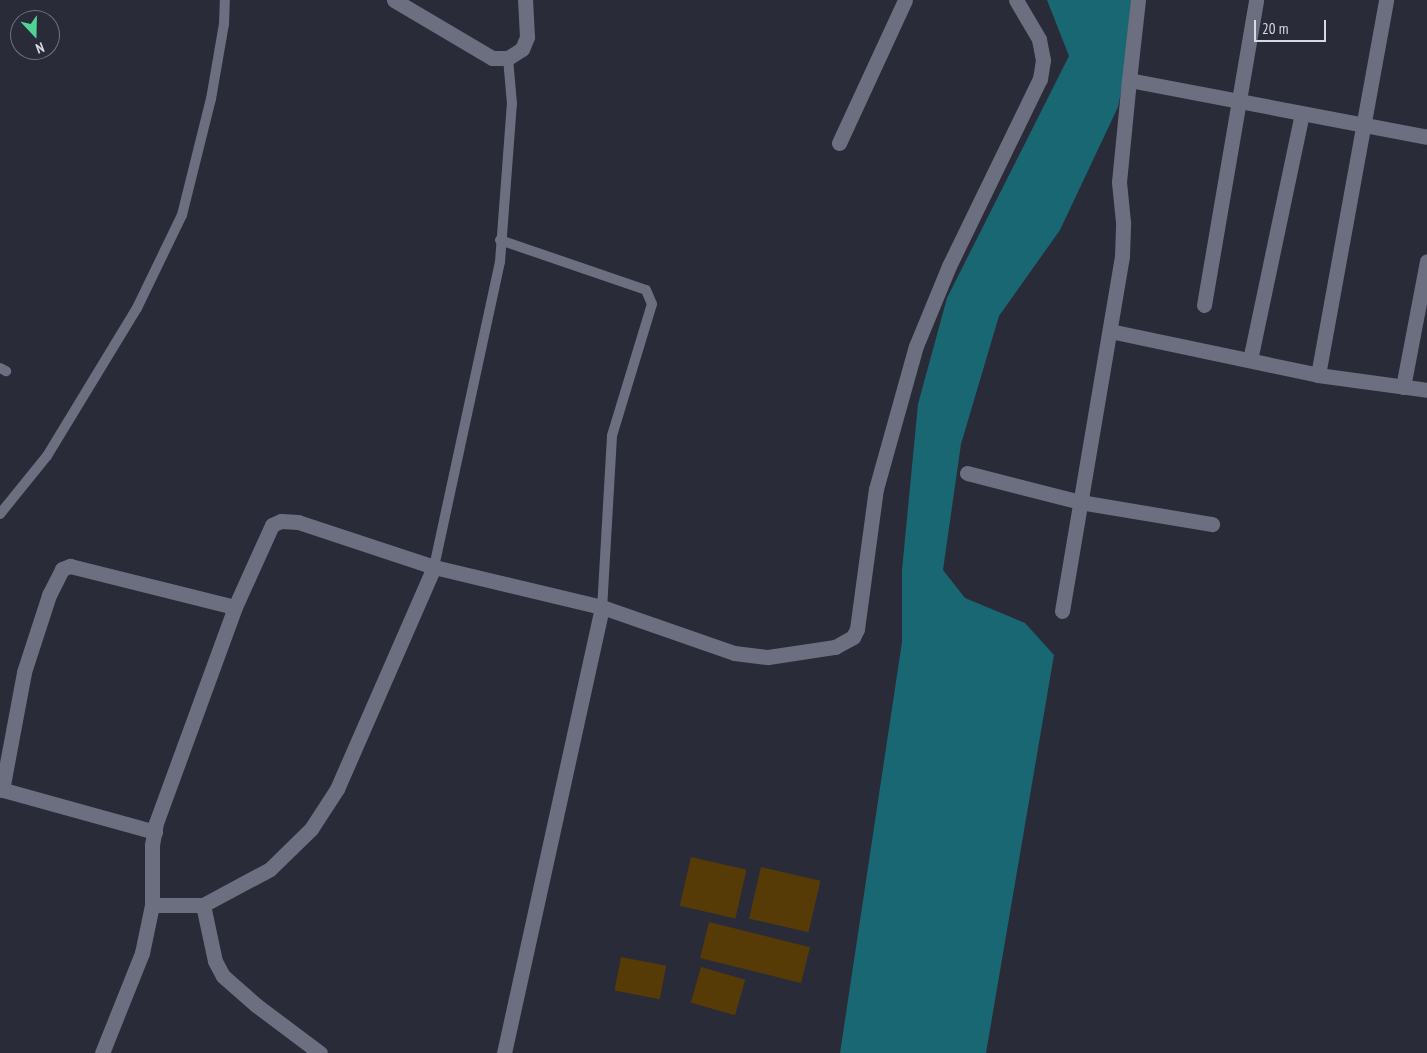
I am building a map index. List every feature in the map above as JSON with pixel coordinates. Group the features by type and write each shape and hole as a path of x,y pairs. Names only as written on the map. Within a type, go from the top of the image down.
{"street":[{"path":"394,0 492,58 508,58 522,49 526,37 526,0"},
{"path":"839,143 905,0"},
{"path":"102,1053 142,953 152,905 155,832 235,606 272,525 281,521 298,522 434,567 602,607 734,653 768,657 835,647 853,637 876,488 916,346 949,266 1040,79 1044,60 1039,39 1016,0"},
{"path":"1062,611 1122,256 1123,222 1119,182 1138,0"},
{"path":"1204,305 1256,0"},
{"path":"1318,375 1366,126 1386,0"},
{"path":"1129,80 1427,137"},
{"path":"1250,360 1302,113"},
{"path":"1403,387 1427,260"},
{"path":"1110,331 1318,375 1427,390"},
{"path":"967,473 1080,502 1212,524"},
{"path":"155,832 1,790 24,672 48,595 62,569 70,566 235,606"},
{"path":"152,905 203,905 270,869 311,829 337,789 434,567"},
{"path":"504,1053 602,607"},
{"path":"203,905 215,961 223,976 256,1005 320,1053"}],"lane":[{"path":"0,514 47,456 137,308 182,215 212,99 224,24 225,0"},
{"path":"434,567 500,262 500,240 512,104 508,58"},
{"path":"500,240 646,290 652,304 612,436 602,607"}],"water":[{"path":"1047,0 1133,0 1136,19 1118,107 1060,230 999,316 961,444 943,570 965,598 1025,623 1054,655 986,1053 840,1053 902,642 902,570 918,404 947,298 1069,56"}],"building":[{"path":"691,857 747,870 735,919 680,906"},
{"path":"761,867 820,881 809,932 749,919"},
{"path":"709,922 810,947 801,983 700,958"},
{"path":"621,957 666,966 660,999 615,990"},
{"path":"701,967 745,980 735,1015 691,1003"}]}
